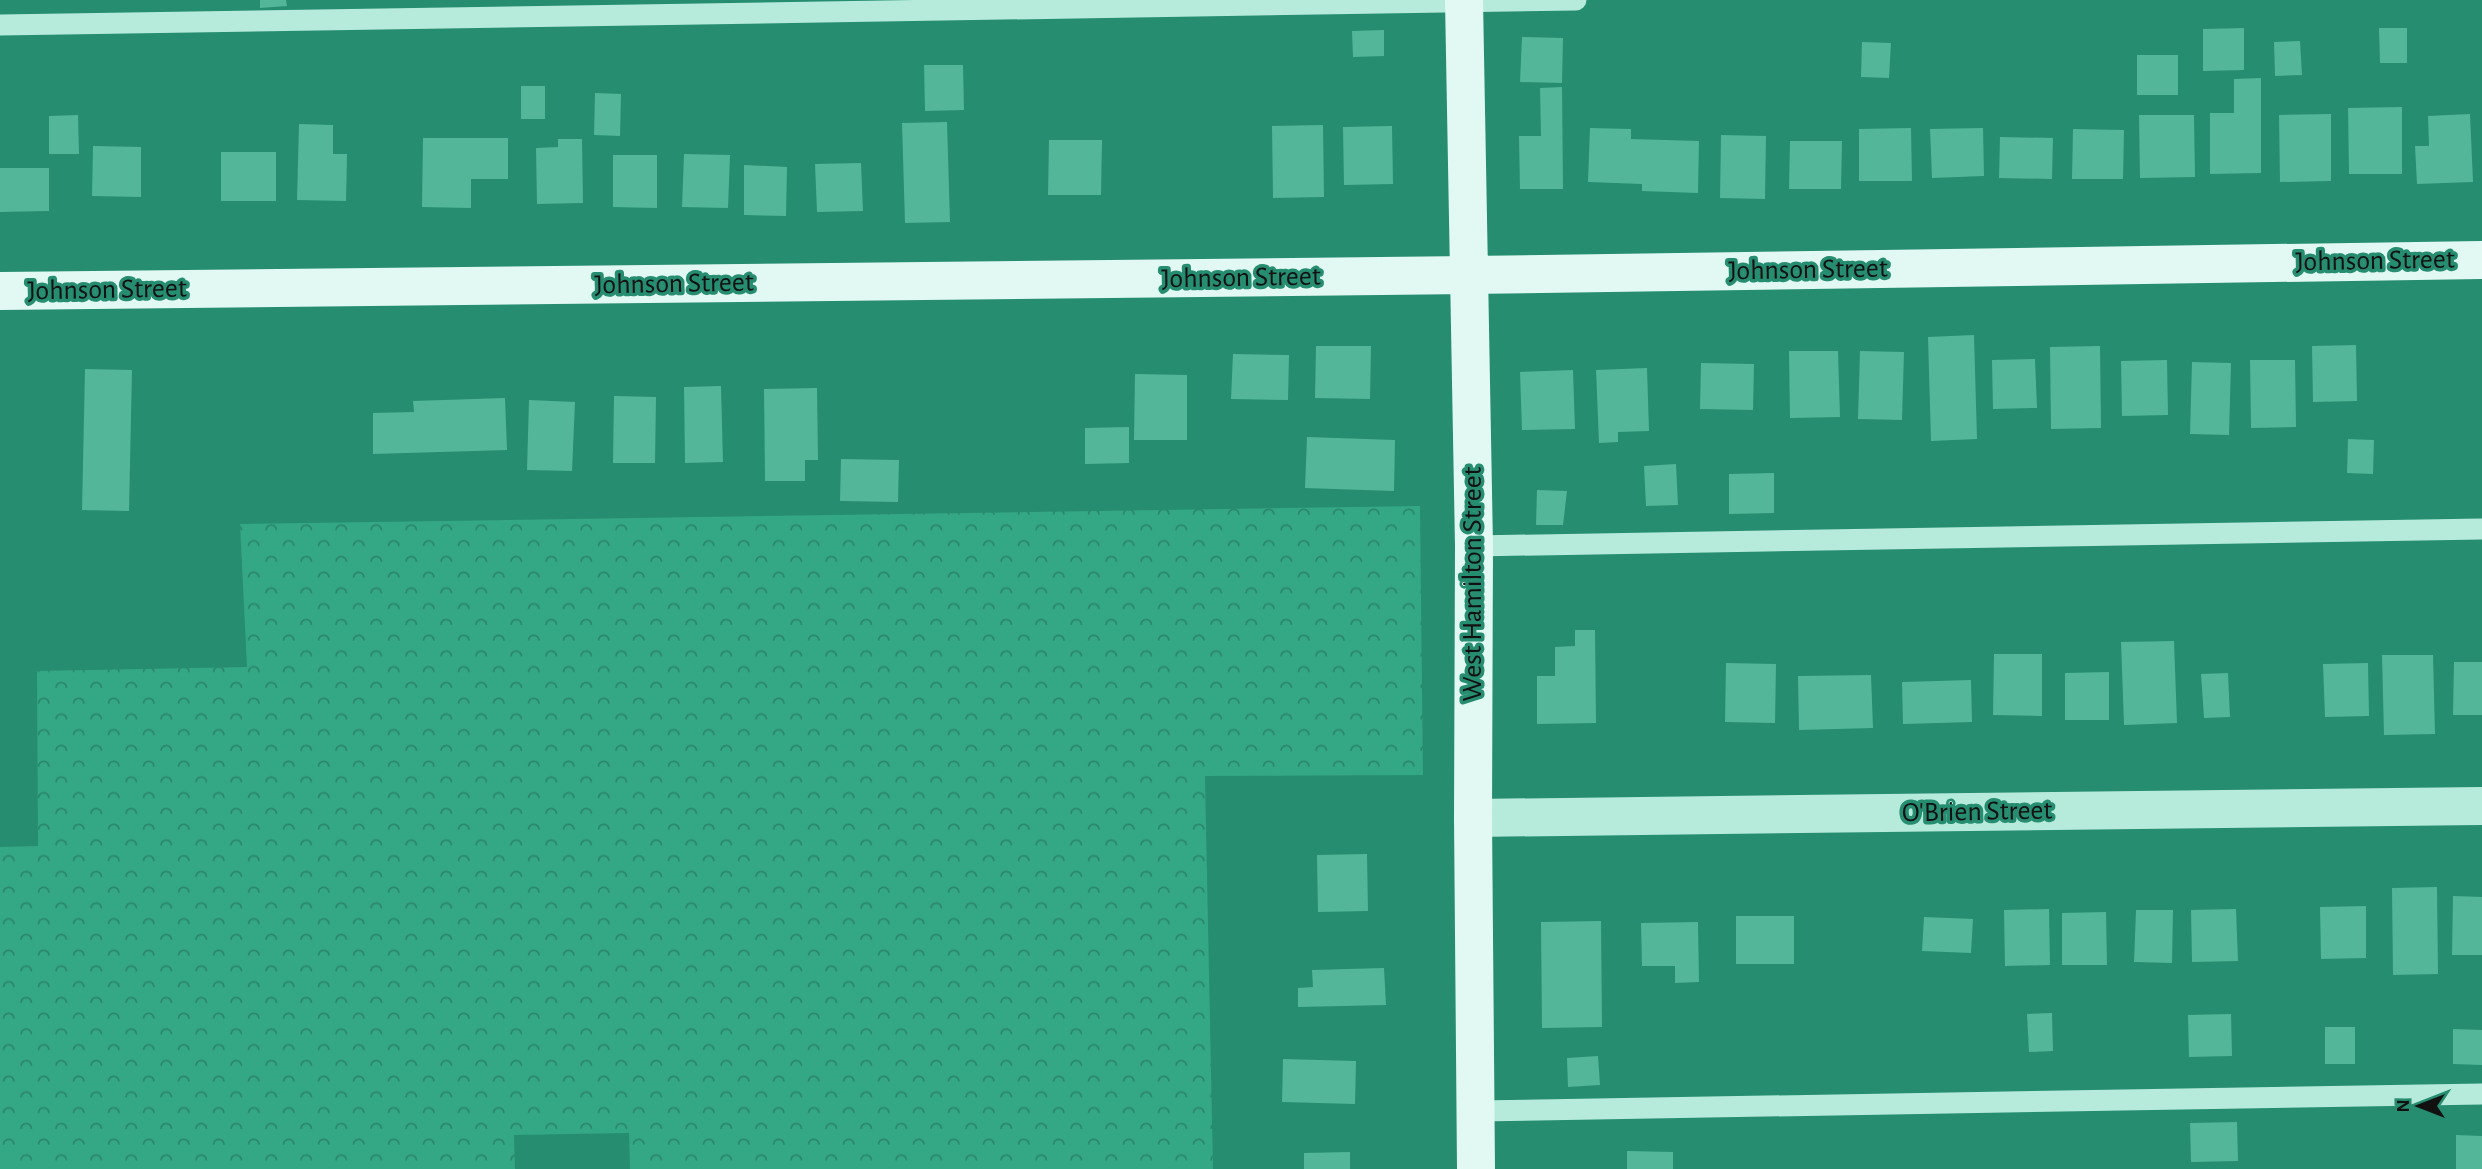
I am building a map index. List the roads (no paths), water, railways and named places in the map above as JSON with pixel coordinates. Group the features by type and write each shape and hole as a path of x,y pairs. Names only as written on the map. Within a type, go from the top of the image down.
{"street":[{"name":"West Hamilton Street","path":"1464,1 1474,546 1476,1169"},
{"name":"Johnson Street","path":"0,291 1469,275 2482,260"},
{"name":"O'Brien Street","path":"1473,818 2482,806"}],"lane":[{"path":"0,25 1576,0"},
{"path":"1474,546 2482,529"},
{"path":"1476,1111 2482,1094"}]}
